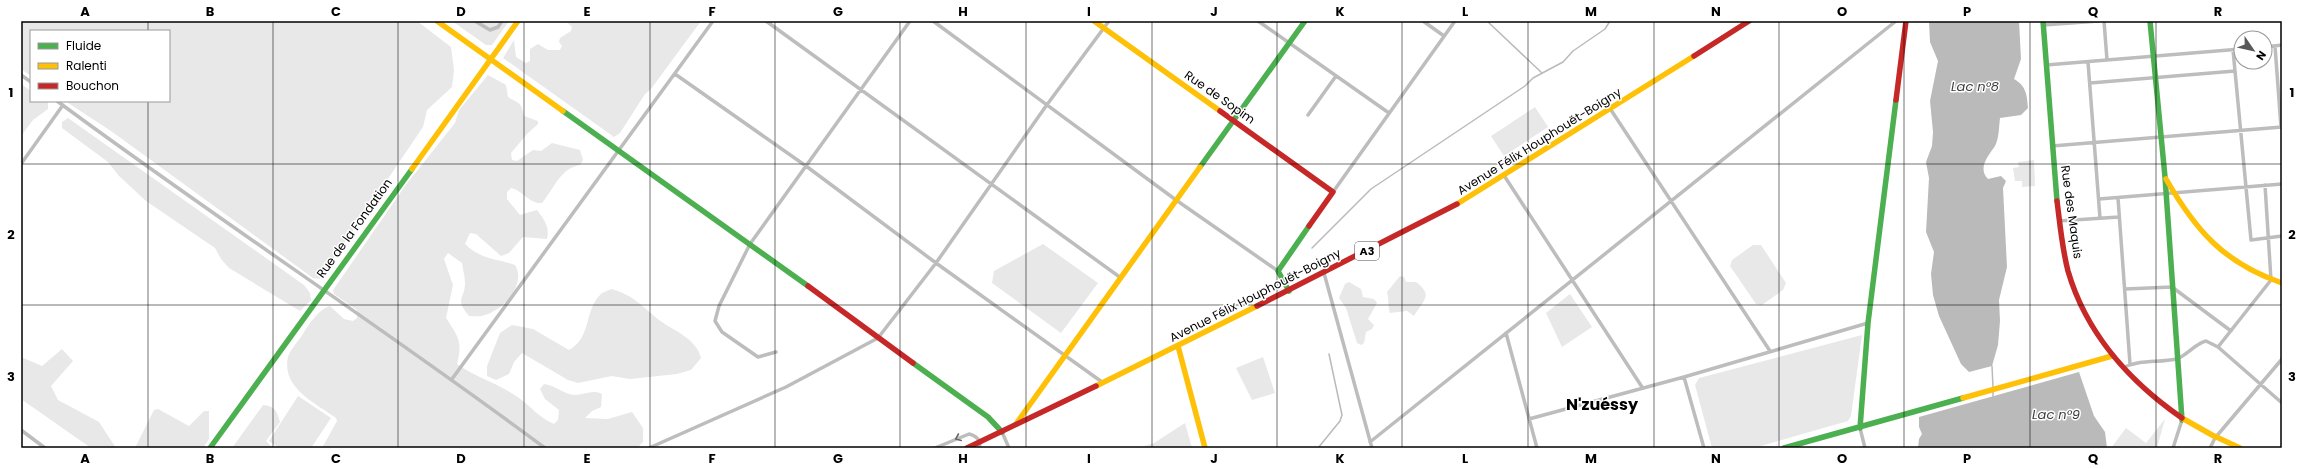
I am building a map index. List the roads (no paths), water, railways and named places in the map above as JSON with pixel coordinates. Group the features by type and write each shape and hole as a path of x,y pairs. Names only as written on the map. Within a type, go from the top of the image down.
{"main road":[{"path":"437,21 750,244 988,417 1002,432"},
{"name":"Rue de la Fondation","path":"210,448 518,21"},
{"name":"Rue de Sopim","path":"1094,21 1333,192"},
{"path":"1016,424 1305,21"},
{"name":"Avenue Félix Houphouët-Boigny","path":"967,448 980,445 1016,424 1178,346 1462,202 1505,177 1750,21"},
{"path":"1860,428 1868,323 1906,21"},
{"path":"2150,21 2165,177 2182,420"},
{"name":"Rue des Maquis","path":"2043,23 2059,222 2072,282 2086,313 2112,356 2122,368 2156,401 2182,420 2215,438 2240,448"},
{"path":"2165,177 2199,232 2212,244 2236,263 2271,280 2282,283"},
{"path":"1289,290 1278,271 1333,192"},
{"path":"1178,346 1205,448"},
{"path":"1784,448 1860,428 2112,356"}],"street":[{"path":"476,21 490,30 498,27 502,21"},
{"path":"452,379 713,21"},
{"path":"766,21 1121,278"},
{"path":"776,352 758,358 722,332 715,321 719,306 750,244 910,21"},
{"path":"933,21 1046,106 1176,200 1278,271"},
{"path":"649,448 786,387 878,338 936,263 1046,106 1109,21"},
{"path":"1258,21 1389,113"},
{"path":"1424,21 1444,36"},
{"path":"1333,192 1455,21"},
{"path":"1370,442 1896,21"},
{"path":"2043,23 2099,21"},
{"path":"2104,21 2107,60"},
{"path":"2052,146 2282,127 2275,46 2282,45"},
{"path":"2046,65 2233,50"},
{"path":"2088,62 2100,218"},
{"path":"2090,83 2235,72 2251,240 2282,236"},
{"path":"21,74 30,81"},
{"path":"675,74 806,166 936,263 1102,382"},
{"path":"1308,114 1336,76"},
{"path":"58,102 323,291 452,379 545,448"},
{"path":"21,164 63,105"},
{"path":"1611,110 1672,200 1770,351"},
{"path":"1505,177 1642,387"},
{"path":"2099,199 2282,184"},
{"path":"2218,347 2271,280 2265,185"},
{"path":"2118,198 2130,364"},
{"path":"2059,222 2119,217"},
{"path":"1324,273 1345,343 1372,448"},
{"path":"2125,288 2172,287 2231,331"},
{"path":"1529,419 1642,387 1684,377 1868,323"},
{"path":"1506,333 1537,448"},
{"path":"2122,368 2130,364 2178,358 2200,343 2206,342 2218,347 2282,402"},
{"path":"2210,448 2215,438 2282,359"},
{"path":"1684,377 1704,448"},
{"path":"2173,448 2182,420"},
{"path":"1860,428 1865,448"},
{"path":"21,430 46,448"},
{"path":"1002,432 1009,448"},
{"path":"935,448 965,435 972,435 980,445"}],"water":[{"name":"Lac n°8","path":"1929,21 2019,21 2021,59 2014,79 2025,91 2028,108 2021,115 2000,118 1995,146 1987,157 1984,166 1985,175 1988,179 2001,176 2006,181 2003,188 2007,267 1999,300 2000,321 1998,345 1992,366 1969,372 1961,364 1939,316 1933,295 1931,274 1934,252 1926,232 1929,178 1926,162 1932,146 1933,132 1930,101 1938,61 1930,42"},
{"name":"Lac n°9","path":"2079,372 2094,416 2105,432 2107,448 1918,448 1919,439 1922,434 1919,427 1919,417"}],"waterway":[{"path":"1487,21 1542,73"},
{"path":"1312,248 1371,189 1525,86 1533,78 1563,62 1573,51 1605,29 1610,21"},
{"path":"1318,448 1340,421 1342,415 1329,354"},
{"path":"1992,366 1993,387"},
{"path":"1993,391 1993,397"}],"district":[{"name":"N'zuéssy","path":"1602,404"}]}
